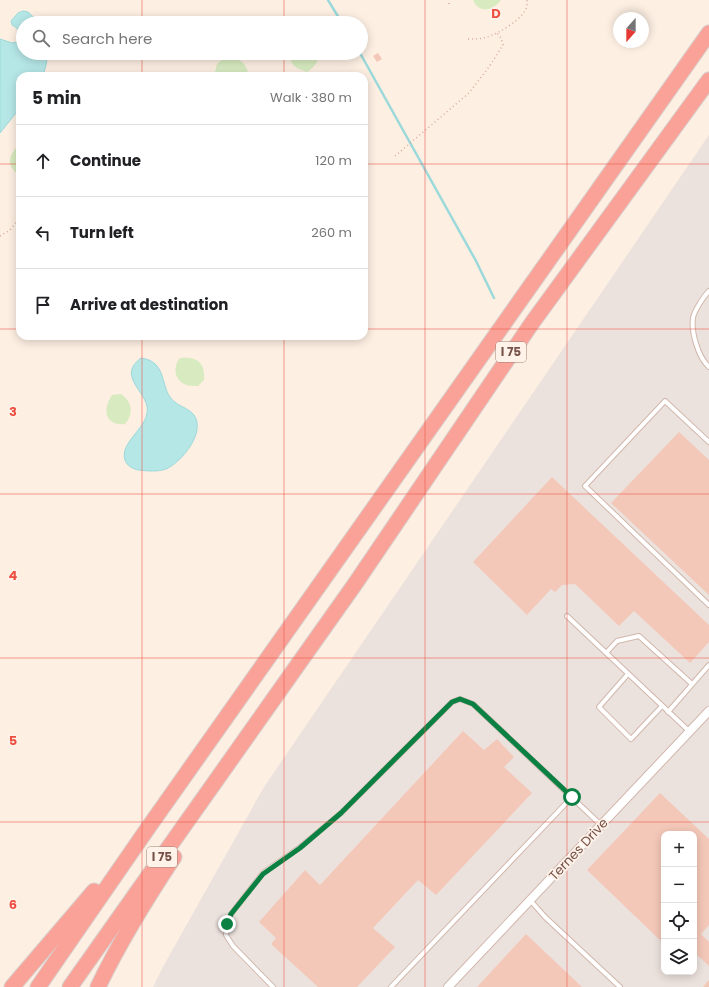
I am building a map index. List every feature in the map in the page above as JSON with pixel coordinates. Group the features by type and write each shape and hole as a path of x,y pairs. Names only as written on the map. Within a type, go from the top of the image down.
{"highway":[{"name":"I 75","path":"38,987 148,828 709,33"},
{"name":"I 75","path":"70,987 355,584 532,323 709,80"},
{"path":"98,987 138,912 244,751 254,726"},
{"path":"12,987 148,828"}],"street":[{"name":"Ternes Drive","path":"448,987 709,711"}],"lane":[{"path":"709,292 704,296 693,317 694,342 709,367"},
{"path":"709,442 665,400 585,486 709,605"},
{"path":"567,616 689,731"},
{"path":"606,653 617,641 639,636 692,684"},
{"path":"668,712 709,665"},
{"path":"628,674 599,707 631,739 662,706"},
{"path":"273,987 232,946 226,935 227,924 231,914 263,874 300,848 341,813 452,702 460,699 473,704 601,825"},
{"path":"391,987 572,797"},
{"path":"530,900 545,917 620,987"}],"path":[{"path":"468,39 479,39 497,33 521,17 527,6 527,0"},
{"path":"396,156 416,137 469,93 489,67 503,45 501,38 497,33"},
{"path":"0,236 10,230 16,222"}],"shaded area":[{"path":"709,135 709,987 153,987 264,787"}],"green space":[{"path":"473,0 501,0 490,9 482,9"},
{"path":"222,60 237,60 246,66 247,72 215,72 217,64"},
{"path":"318,60 316,64 307,72 294,66 291,61"},
{"path":"16,148 16,173 10,164 13,152"},
{"path":"180,358 191,358 202,365 204,380 198,386 186,385 176,376 176,365"},
{"path":"121,394 128,400 131,412 125,424 118,424 109,420 106,411 112,395"}],"water":[{"path":"23,11 28,12 32,16 16,16 16,27 12,25 11,21 18,13"},
{"path":"0,39 12,43 16,42 16,60 47,60 44,72 16,72 16,113 0,133"},
{"path":"141,358 156,365 171,398 192,413 197,422 195,438 185,453 179,460 166,469 160,471 135,469 129,466 125,460 124,453 126,446 144,421 147,414 145,400 132,376 134,364"}],"building":[{"path":"378,53 382,59 377,62 373,56"},
{"path":"679,432 709,460 709,595 611,503"},
{"path":"552,477 709,625 709,642 690,663 634,611 619,626 575,584 562,585 555,592 551,589 527,615 473,562"},
{"path":"463,731 484,750 497,739 514,757 504,767 532,793 436,895 418,880 373,928 395,947 357,987 318,987 271,944 276,938 259,922 305,870 320,885"},
{"path":"660,793 709,839 709,925 701,934 709,942 709,966 697,955 697,831 661,831 661,941 587,870"},
{"path":"526,934 582,987 477,987"},
{"path":"709,980 709,987 703,987"}],"waterway":[{"path":"328,0 338,16"},
{"path":"364,60 476,261 494,298"}],"route":[{"path":"227,924 231,914 263,874 300,848 341,813 452,702 460,699 473,704 572,797"}]}
